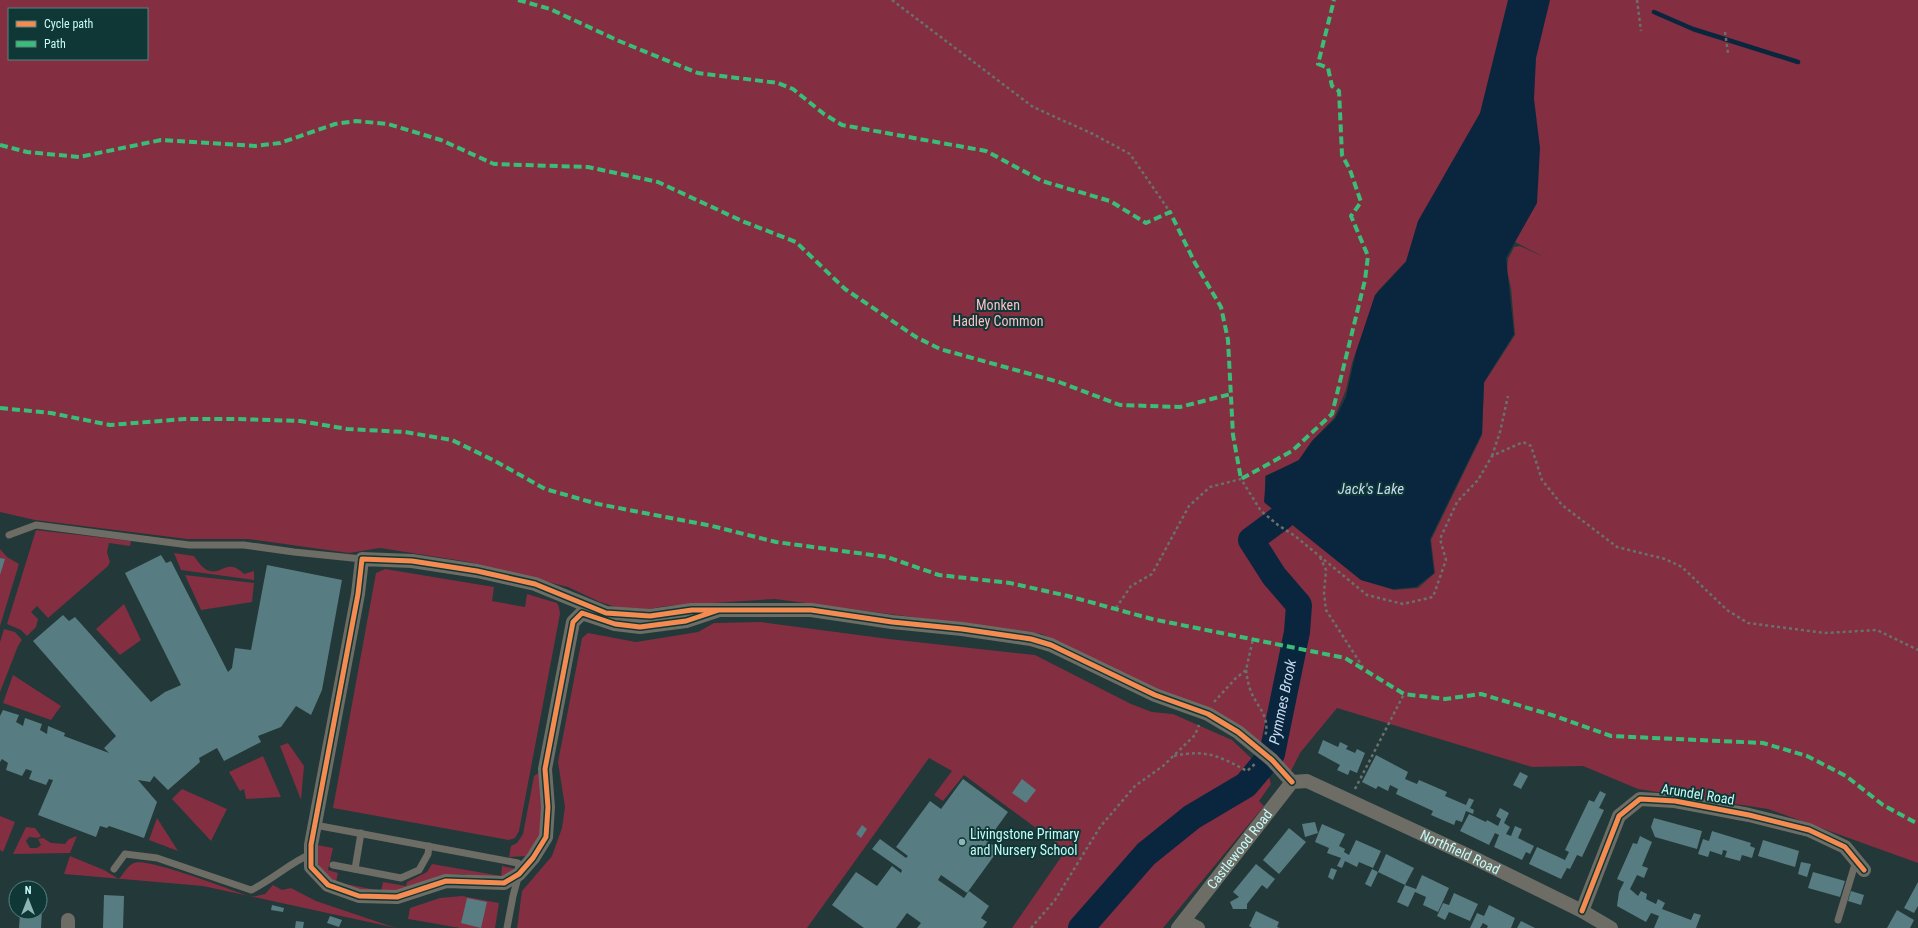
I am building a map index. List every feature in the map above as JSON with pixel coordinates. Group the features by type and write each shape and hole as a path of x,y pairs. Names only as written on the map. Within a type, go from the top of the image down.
{"street":[{"path":"719,610 686,621 640,627 615,624 582,613 573,622 545,769 548,807 546,837 533,858 519,874 504,884 446,881 397,897 360,896 328,885 311,867 311,854 315,825 358,594 362,559 412,560 477,571 535,584 606,613 650,616 692,610 719,610 811,610 892,622 962,629 1031,639 1051,645 1154,695 1203,714 1208,714 1238,732 1269,758 1292,782"},
{"name":"Northfield Road","path":"1292,782 1307,781 1349,800 1582,911 1611,928"},
{"name":"Castlewood Road","path":"1181,924 1292,782"},
{"name":"Arundel Road","path":"1582,911 1619,816 1640,799 1675,800 1749,815 1809,830 1845,847 1860,865"},
{"path":"1181,924 1198,928"}],"lane":[{"path":"9,535 36,525 189,545 244,545 362,559"},
{"path":"315,825 518,863 519,874 512,896 507,928"},
{"path":"355,869 361,833"},
{"path":"333,865 402,878 419,870 428,854 429,846"},
{"path":"114,869 125,854 157,858 251,890 268,882 311,854"},
{"path":"1838,920 1860,865"}],"path":[{"path":"892,0 1033,107 1093,134 1130,154 1170,212"},
{"path":"1637,0 1641,31"},
{"path":"1725,32 1728,53"},
{"path":"1116,608 1131,586 1152,574 1189,506 1210,487 1241,478 1261,511 1278,526 1295,536 1367,595 1403,604 1433,597 1446,560 1440,539 1457,502 1478,480 1492,456 1500,432 1508,396"},
{"path":"1492,456 1523,442 1531,446 1542,480 1562,505 1617,546 1665,559 1682,567 1727,610 1748,623 1825,633 1877,630 1918,650"},
{"path":"1319,556 1326,570 1324,593 1326,610 1364,669"},
{"path":"1031,928 1055,900 1100,827 1135,786 1163,766 1195,735 1203,714 1235,679 1246,670 1253,639"},
{"path":"1349,800 1404,694"}],"green space":[{"name":"Monken Hadley Common","path":"0,0 1918,0 1918,863 1768,809 1638,789 1583,766 1532,767 1337,708 1300,753 1288,777 1238,732 1042,634 775,599 666,606 643,610 625,610 600,602 568,587 469,562 380,548 349,553 248,539 187,539 35,520 0,512","holes":["1419,220 1497,220 1515,242 1544,257 1520,246 1514,247 1508,259 1507,271 1511,288 1515,335 1484,383 1482,435 1431,540 1435,573 1418,588 1394,590 1361,580 1265,503 1265,476 1298,461 1311,442 1334,418 1346,390 1352,363 1378,291 1406,261"]},
{"path":"36,530 131,541 130,546 109,543 107,552 110,562 108,566 48,618 37,606 31,612 38,619 36,627 27,636 21,630 7,624"},
{"path":"0,549 7,557 19,564 0,626"},
{"path":"174,553 194,556 205,569 211,571 220,570 226,567 233,567 244,574 254,571 254,580 181,570"},
{"path":"385,569 494,587 492,601 525,607 527,594 557,603 559,607 560,614 519,831 515,838 509,840 333,808 376,573"},
{"path":"185,575 254,583 252,602 201,610"},
{"path":"124,604 141,640 120,655 96,629"},
{"path":"761,622 889,639 1035,655 1131,704 1152,712 1173,714 1232,740 1268,774 1271,784 1259,801 1264,806 1163,928 1012,928 1066,850 964,775 943,801 934,795 952,771 929,758 807,928 517,928 522,891 552,856 562,828 565,807 558,762 582,638 588,633 636,642 698,632 714,623"},
{"path":"4,629 15,632 22,640 18,646 0,692 0,642"},
{"path":"13,675 61,706 51,720 3,703"},
{"path":"288,743 304,766 301,800 280,746"},
{"path":"263,756 281,797 246,799 244,789 240,791 229,772"},
{"path":"540,772 542,836 528,856 509,857 511,846 517,843 523,834 534,776"},
{"path":"182,789 227,809 211,841 172,799"},
{"path":"0,816 15,822 3,852 0,850"},
{"path":"157,818 178,851 149,840"},
{"path":"26,827 35,828 41,836 38,838 29,837 26,841 30,848 37,848 41,845 38,839 43,838 51,843 65,844 69,839 77,836 70,853 13,854"},
{"path":"317,845 333,848 328,870 338,873 336,882 325,876 315,858"},
{"path":"70,856 104,870 119,879 64,874"},
{"path":"142,862 191,876 249,896 203,886 119,879 132,864"},
{"path":"432,864 501,876 502,866 516,869 505,877 491,880 463,874 443,875 398,891 364,893 349,889 336,882 381,891 383,882 406,886 407,882 427,872"},
{"path":"273,885 282,890 291,888 316,901 396,928 253,897 265,894"},
{"path":"462,896 499,903 495,928 460,928 408,919 410,908 440,898"}],"water":[{"name":"Jack's Lake","path":"1508,0 1550,0 1536,58 1534,99 1540,148 1537,203 1506,258 1514,334 1484,382 1482,433 1430,539 1434,573 1416,587 1393,589 1361,580 1264,502 1266,476 1299,460 1313,440 1335,419 1346,397 1356,352 1375,295 1406,262 1418,221 1480,113"}],"building":[{"path":"161,555 166,563 171,561 228,672 232,668 235,648 251,650 267,565 342,580 322,690 311,715 296,706 281,727 258,736 261,742 224,761 217,748 199,758 200,762 168,790 154,776 150,782 138,780 157,802 144,838 109,826 107,828 100,826 96,837 38,815 53,780 49,779 46,785 29,779 32,771 26,769 22,776 6,770 8,763 2,759 0,762 0,716 3,710 19,715 16,722 23,726 25,718 42,724 40,730 47,734 48,726 65,733 64,736 109,753 104,748 116,736 33,641 63,615 69,621 75,617 151,702 165,692 181,685 125,573"},
{"path":"0,558 5,559 0,575"},
{"path":"1323,740 1338,747 1340,742 1348,746 1346,749 1355,753 1357,749 1365,753 1357,773 1350,770 1348,775 1337,770 1340,765 1318,753"},
{"path":"1376,755 1408,772 1405,779 1417,784 1419,780 1447,792 1445,796 1466,805 1469,798 1474,800 1470,808 1474,810 1473,814 1466,811 1462,822 1456,820 1454,825 1431,815 1433,811 1396,794 1398,789 1390,785 1388,791 1378,786 1376,789 1362,782"},
{"path":"1520,772 1528,776 1521,789 1513,785"},
{"path":"963,779 1008,812 987,841 999,849 967,893 941,875 938,880 964,898 969,891 989,906 981,918 987,922 983,928 917,928 921,923 907,913 896,928 864,928 832,905 856,872 877,886 892,866 901,873 902,870 872,849 880,839 906,858 908,856 896,847 930,801 941,809"},
{"path":"1022,779 1036,790 1026,803 1012,793"},
{"path":"1600,791 1606,794 1599,808 1604,810 1582,857 1577,855 1570,869 1567,868 1561,879 1529,864 1537,847 1565,860 1569,852 1565,850 1589,800 1594,802"},
{"path":"1500,808 1509,813 1504,823 1510,827 1506,834 1511,836 1515,826 1522,829 1518,838 1534,846 1530,854 1526,852 1522,860 1494,847 1499,835 1495,833 1489,845 1460,831 1469,814 1486,822 1487,820 1498,826 1501,819 1496,816"},
{"path":"1654,818 1702,831 1697,849 1655,837 1651,827"},
{"path":"1315,822 1318,833 1305,837 1302,824"},
{"path":"1322,824 1345,834 1339,846 1345,849 1344,852 1349,855 1356,840 1381,851 1373,868 1359,862 1357,867 1345,861 1342,868 1337,866 1341,858 1327,853 1329,848 1315,842"},
{"path":"862,825 867,829 861,838 856,834"},
{"path":"1289,828 1306,842 1279,874 1263,860"},
{"path":"1712,831 1751,843 1750,846 1755,848 1752,858 1742,855 1740,861 1725,857 1727,851 1723,850 1722,855 1710,851 1708,857 1698,854 1703,839 1709,841"},
{"path":"1640,836 1652,842 1642,866 1648,868 1644,878 1637,875 1630,889 1638,896 1641,891 1647,894 1646,899 1656,904 1658,899 1665,903 1662,909 1691,920 1694,913 1701,915 1696,928 1654,928 1659,916 1651,913 1646,922 1617,906 1619,892 1624,882 1617,879 1633,843 1637,844"},
{"path":"1763,840 1799,851 1795,867 1758,856"},
{"path":"1386,854 1414,868 1405,885 1378,872"},
{"path":"1801,862 1811,864 1807,877 1798,874"},
{"path":"1256,864 1275,879 1267,889 1262,885 1247,904 1247,909 1233,909 1230,902 1239,897 1233,892"},
{"path":"1331,868 1337,870 1333,880 1328,877"},
{"path":"1372,869 1378,872 1371,887 1365,884"},
{"path":"1813,872 1845,881 1840,897 1808,888"},
{"path":"1422,875 1449,888 1438,912 1423,905 1426,897 1415,892 1408,907 1397,902 1405,885 1416,889"},
{"path":"1918,882 1918,906 1914,913 1904,908"},
{"path":"1851,891 1864,895 1861,905 1848,901"},
{"path":"1454,893 1478,904 1470,921 1449,912 1445,920 1437,916 1443,903 1449,905"},
{"path":"104,895 124,896 123,928 103,928"},
{"path":"467,898 487,902 481,928 461,923"},
{"path":"272,905 284,908 283,912 271,910"},
{"path":"1489,905 1515,918 1511,928 1487,928 1488,926 1483,923 1480,928 1470,928 1477,913 1484,916"},
{"path":"1897,910 1914,920 1910,928 1887,928"},
{"path":"1256,911 1279,922 1277,927 1280,928 1252,928 1249,926"},
{"path":"330,916 342,920 339,927 327,923"},
{"path":"20,920 41,920 41,928 19,928"},
{"path":"296,921 304,922 303,928 295,928"},
{"path":"1521,921 1535,928 1517,928"}],"waterway":[{"path":"1654,12 1693,29 1798,62"},
{"name":"Pymmes Brook","path":"1081,928 1146,854 1192,817 1246,785 1272,754 1297,632 1299,605 1274,576 1251,540 1282,517"}],"marked path":[{"path":"518,0 550,9 619,41 698,73 778,83 793,89 824,114 842,125 986,151 1042,181 1110,201 1146,223 1170,212 1195,263 1221,307 1228,340 1233,435 1241,479 1292,451 1332,414 1365,280 1368,256 1351,216 1361,202 1350,170 1342,155 1339,91 1332,86 1328,68 1318,64 1334,0"},
{"path":"0,145 27,152 79,157 161,140 255,146 280,143 335,124 356,121 388,124 441,140 494,164 588,167 658,182 742,221 796,242 845,289 916,337 940,349 1059,382 1120,405 1180,407 1231,394"},
{"path":"0,408 51,413 110,425 184,419 300,421 347,429 405,432 452,440 495,461 545,489 598,504 712,526 776,542 887,557 939,575 1010,583 1068,596 1152,619 1345,658 1404,694 1445,699 1481,694 1555,716 1611,736 1763,743 1807,756 1846,776 1883,805 1918,824"}],"cycle path":[{"path":"719,610 692,610 650,616 606,613 535,584 477,571 412,561 362,559 358,594 311,845 311,867 328,885 359,896 397,897 446,881 504,883 519,874 533,858 546,837 548,807 545,769 573,622 582,613 615,624 640,627 686,621 719,610 811,610 892,622 962,629 1031,639 1051,645 1155,695 1208,714 1238,732 1272,760 1292,782"},
{"path":"1582,911 1619,816 1640,799 1675,801 1749,815 1809,830 1845,847 1864,870"}],"place":[{"name":"Livingstone Primary and Nursery School","path":"962,842"}]}
